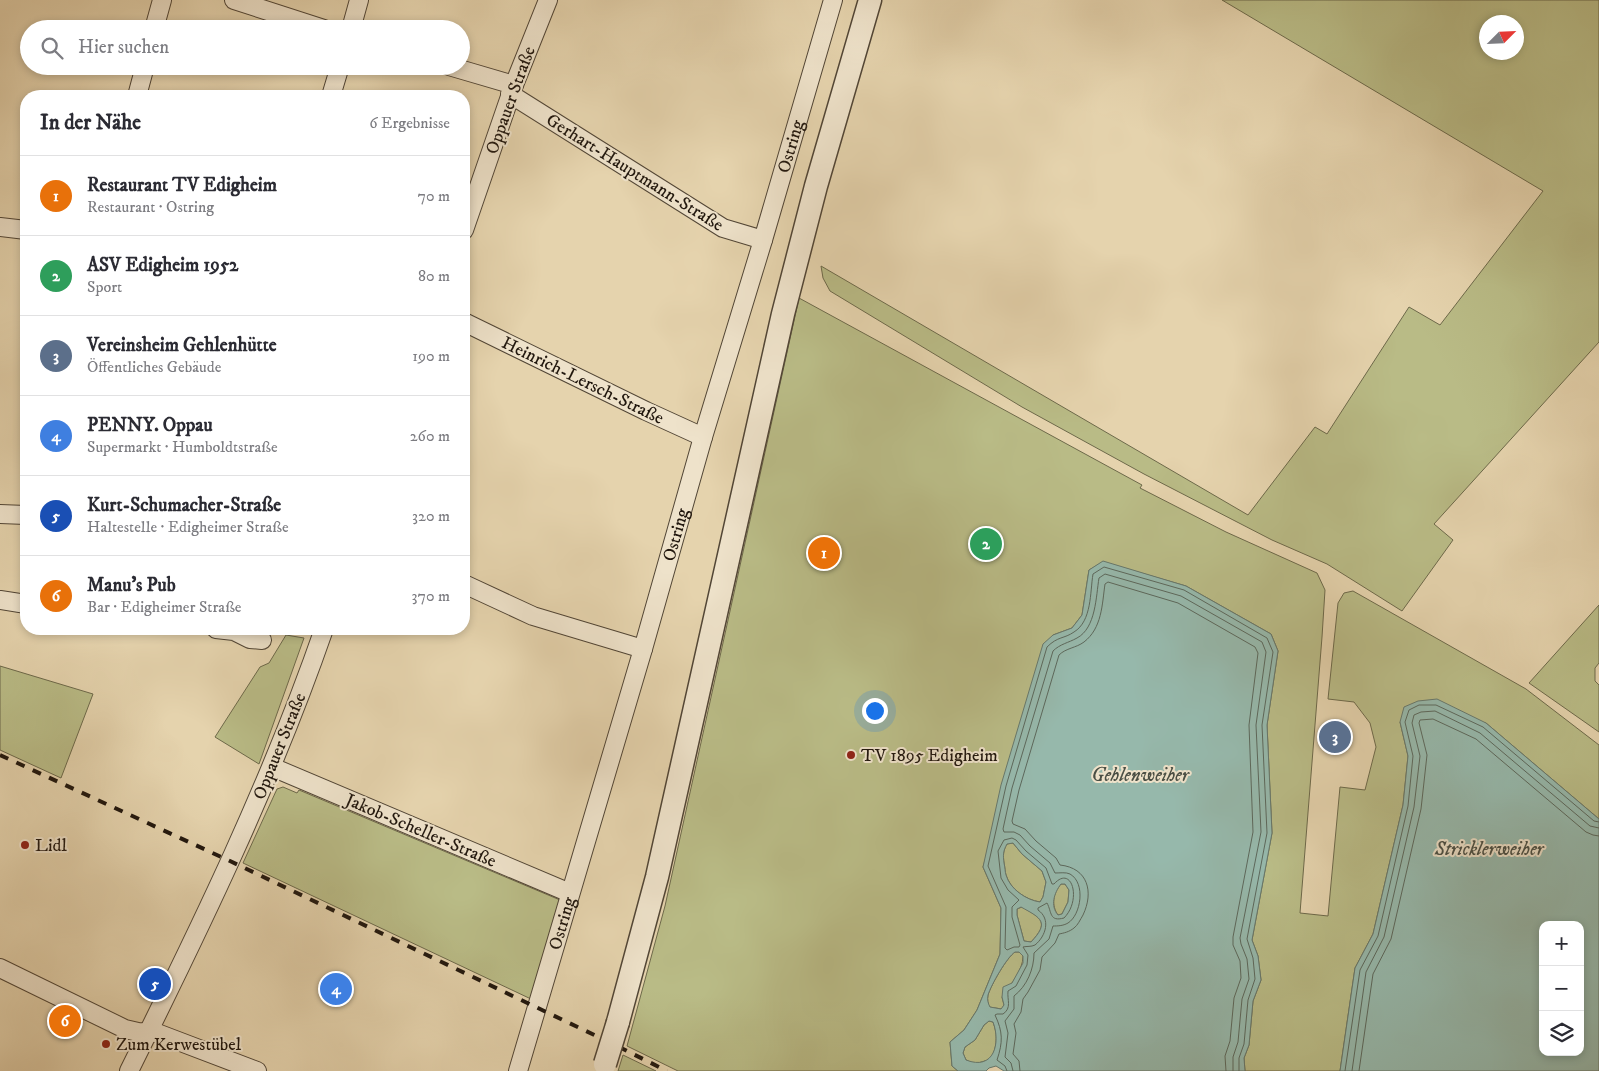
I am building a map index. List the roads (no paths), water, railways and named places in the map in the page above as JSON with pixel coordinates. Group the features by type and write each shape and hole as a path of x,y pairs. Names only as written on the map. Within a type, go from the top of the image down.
{"street":[{"path":"156,20 162,0"},
{"path":"234,0 296,20"},
{"path":"353,20 359,0"},
{"name":"Oppauer Straße","path":"470,212 512,90 548,0"},
{"name":"Ostring","path":"518,1071 833,0"},
{"name":"Ostring","path":"604,1068 657,877 783,314 816,186 870,0"},
{"name":"Gerhart-Hauptmann-Straße","path":"470,74 512,90 723,228 763,240"},
{"path":"139,90 143,75"},
{"path":"333,90 337,75"},
{"path":"0,227 20,229"},
{"name":"Heinrich-Lersch-Straße","path":"470,325 646,411 704,437"},
{"path":"0,514 20,515"},
{"path":"470,587 533,616 643,649"},
{"path":"0,600 20,603"},
{"path":"242,635 250,639 262,640"},
{"name":"Oppauer Straße","path":"129,1071 230,861 272,767 322,635"},
{"name":"Jakob-Scheller-Straße","path":"272,767 570,893"},
{"path":"0,968 125,1029 158,1033 257,1071"}],"water":[{"name":"Gehlenweiher","path":"1103,561 1186,586 1271,634 1278,651 1267,725 1272,833 1252,940 1258,956 1261,980 1253,1001 1249,1045 1244,1058 1245,1071 1004,1071 996,1066 986,1071 958,1071 952,1066 950,1042 964,1030 977,1010 1000,954 1001,908 983,867 1001,785 1043,644 1053,635 1072,628 1082,615 1089,570","holes":["1013,843 1022,854 1042,871 1046,882 1040,902 1029,899 1019,893 1008,880 1003,858 1007,844","1061,884 1065,884 1069,890 1068,902 1062,914 1058,915 1054,904 1055,895","1021,907 1034,914 1041,921 1040,930 1031,942 1024,941 1017,909","1015,952 1019,952 1023,956 1023,963 1012,983 1003,987 1002,997 1004,1005 1001,1009 990,1007 988,995 1008,959","989,1021 993,1022 996,1038 995,1046 993,1053 983,1062 966,1060 963,1053 965,1047 975,1040 984,1025"]},
{"name":"Stricklerweiher","path":"1437,699 1486,723 1599,819 1599,1071 1340,1071 1355,968 1373,934 1403,805 1408,756 1400,722 1404,707 1418,701"}],"railway":[{"path":"0,755 230,861 667,1071"}],"place":[{"name":"ASV Edigheim 1952","path":"986,544"},
{"name":"Restaurant TV Edigheim","path":"824,553"},
{"name":"Vereinsheim Gehlenhütte","path":"1335,737"},
{"name":"TV 1895 Edigheim","path":"851,755"},
{"name":"Lidl","path":"25,845"},
{"name":"Kurt-Schumacher-Straße","path":"155,984"},
{"name":"PENNY. Oppau","path":"336,989"},
{"name":"Manu's Pub","path":"65,1021"},
{"name":"Zum Kerwestübel","path":"106,1044"}]}
